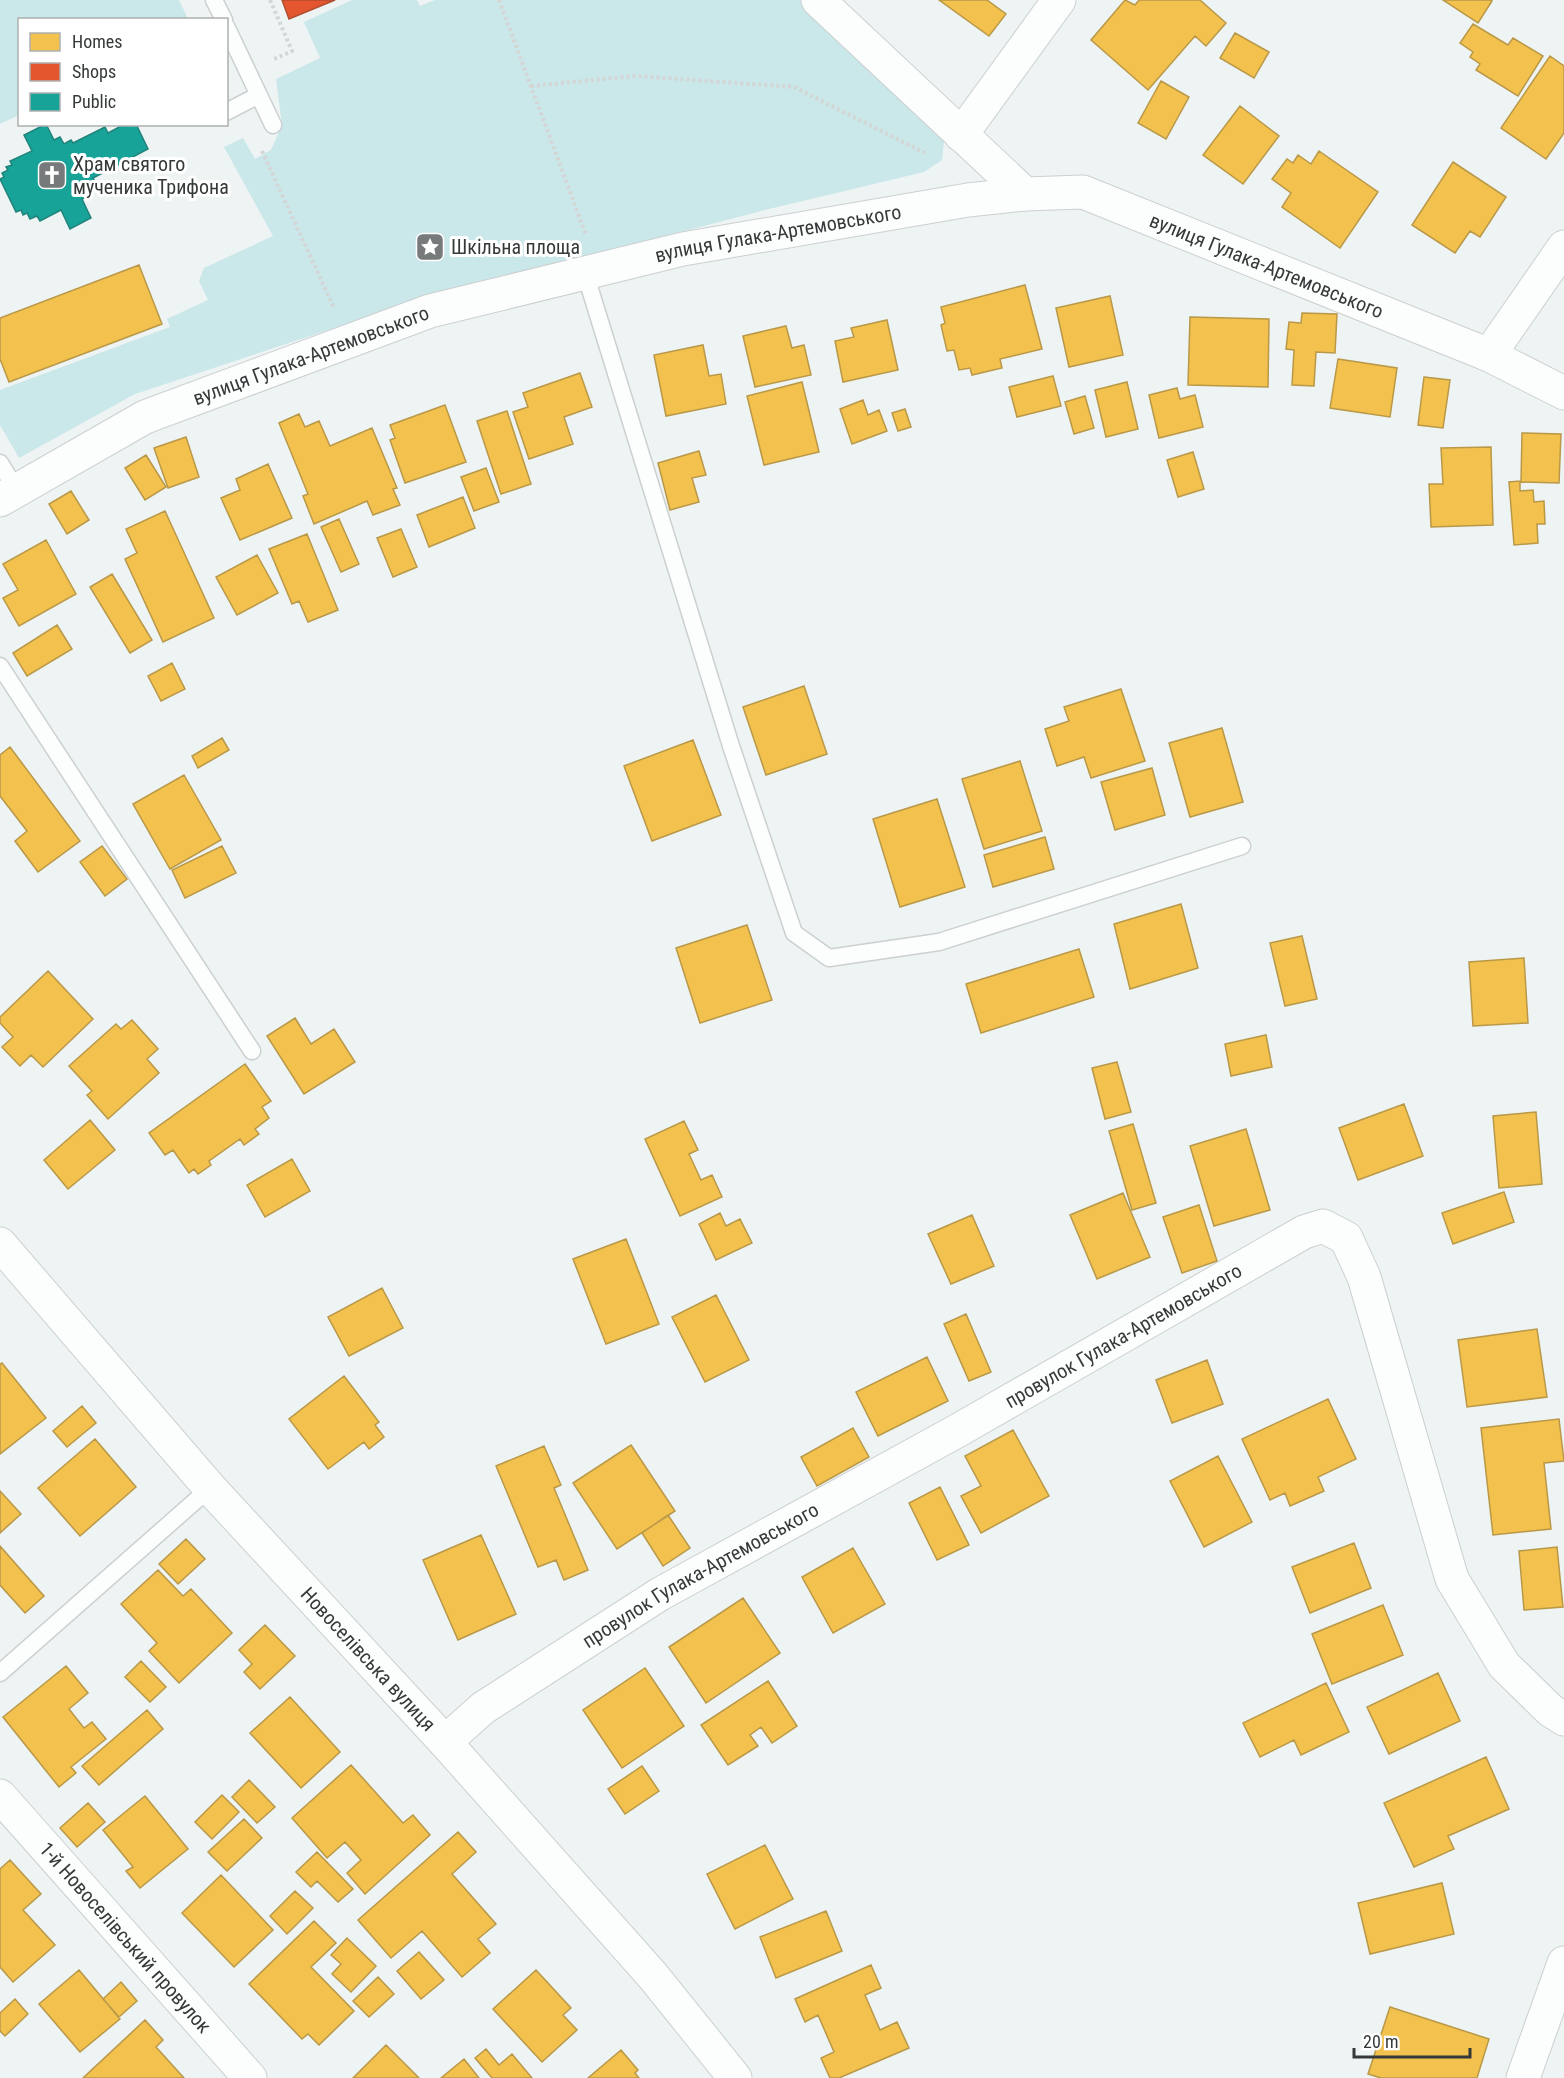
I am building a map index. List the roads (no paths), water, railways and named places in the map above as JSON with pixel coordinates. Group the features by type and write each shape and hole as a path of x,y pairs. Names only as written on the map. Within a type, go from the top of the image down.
{"street":[{"path":"818,0 1025,194"},
{"path":"965,139 1059,0"},
{"name":"вулиця Гулака-Артемовського","path":"8,496 145,417 430,311 683,249 968,200 1025,194 1083,192 1489,355 1564,393"},
{"path":"1489,355 1564,247"},
{"name":"провулок Гулака-Артемовського","path":"445,1742 483,1708 660,1594 957,1431 1304,1232 1323,1226 1346,1238 1364,1278 1452,1579 1504,1665 1550,1710 1564,1719"},
{"name":"Новоселівська вулиця","path":"0,1244 210,1488 445,1742 653,1976 735,2078"},
{"name":"1-й Новоселівський провулок","path":"0,1796 250,2078"},
{"path":"1523,2078 1564,1964"}],"lane":[{"path":"214,0 223,18"},
{"path":"228,30 273,125"},
{"path":"228,111 259,95"},
{"path":"592,272 731,746 795,933 829,958 939,942 1242,846"},
{"path":"0,463 8,496"},
{"path":"0,666 252,1051"},
{"path":"0,1674 210,1488"}],"place":[{"name":"Храм святого мученика Трифона","path":"52,175"},
{"name":"Шкільна площа","path":"430,247"}]}
